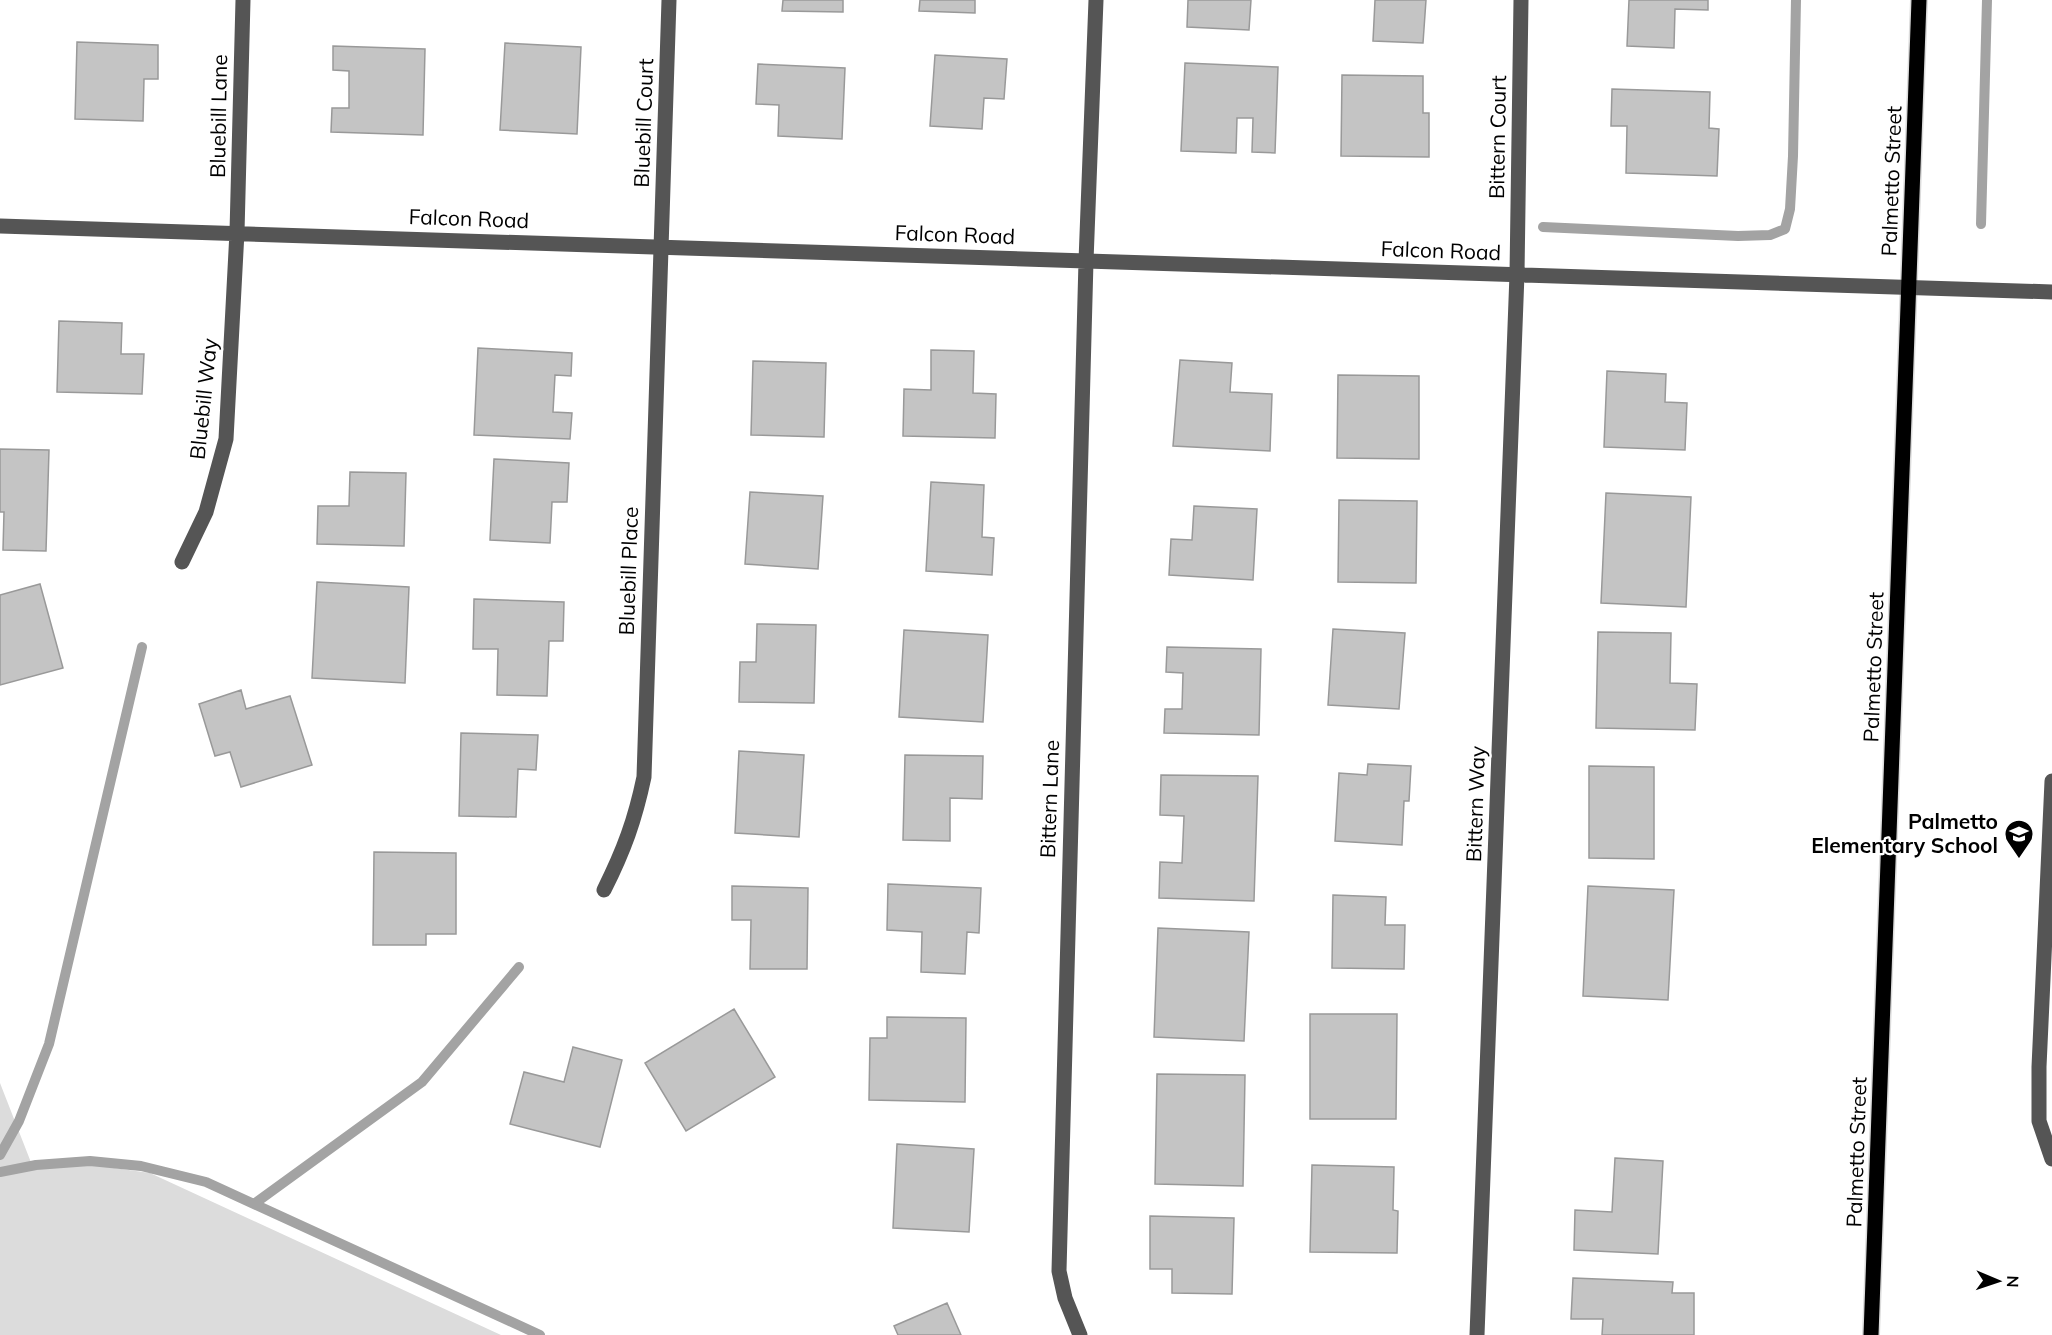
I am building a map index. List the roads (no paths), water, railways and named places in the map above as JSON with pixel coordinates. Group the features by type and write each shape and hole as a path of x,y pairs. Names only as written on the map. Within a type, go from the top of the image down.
{"main road":[{"name":"Palmetto Street","path":"1871,1335 1919,0"}],"street":[{"name":"Bluebill Lane","path":"237,232 243,0"},
{"name":"Bluebill Court","path":"662,247 669,0"},
{"path":"1086,261 1096,0"},
{"name":"Bittern Court","path":"1517,274 1521,0"},
{"name":"Falcon Road","path":"0,226 2052,292"},
{"name":"Bluebill Way","path":"182,562 206,512 226,439 237,232"},
{"name":"Bluebill Place","path":"604,890 622,854 636,816 644,777 662,247"},
{"name":"Bittern Lane","path":"1080,1335 1065,1298 1059,1271 1086,261"},
{"name":"Bittern Way","path":"1477,1335 1517,274"},
{"path":"2052,781 2039,1121 2052,1159"}],"waterway":[{"path":"1543,227 1738,236 1770,235 1785,229 1790,209 1793,156 1796,0"},
{"path":"1981,224 1987,0"},
{"path":"0,1155 19,1121 49,1044 142,647"},
{"path":"254,1204 422,1082 519,967"},
{"path":"0,1172 36,1165 90,1161 141,1166 206,1182 540,1335"}],"place":[{"name":"Palmetto Elementary School","path":"2019,860"}]}
